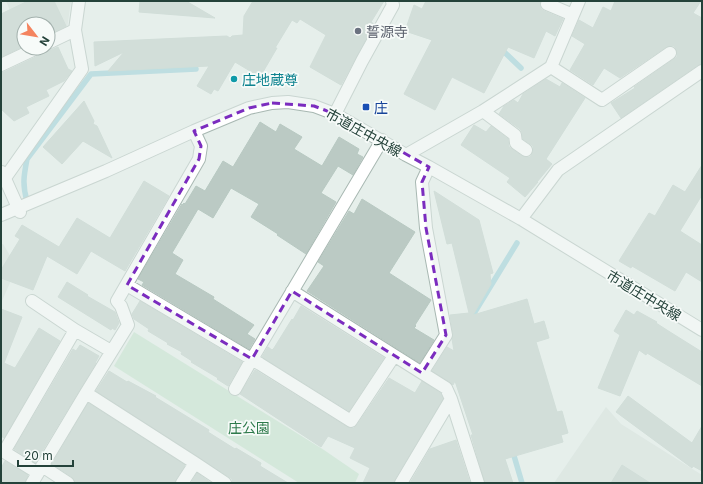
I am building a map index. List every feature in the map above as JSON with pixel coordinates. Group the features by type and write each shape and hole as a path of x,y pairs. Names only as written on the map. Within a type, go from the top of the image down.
{"street":[{"path":"19,210 3,175 82,69 75,30 79,1"},
{"path":"335,114 393,5 392,1"},
{"path":"406,155 483,111 551,67 579,1"},
{"path":"547,4 573,15"},
{"path":"56,39 75,30"},
{"path":"551,67 602,100 670,53"},
{"path":"1,65 20,56"},
{"path":"521,220 558,170 702,71"},
{"name":"市道庄中央線","path":"1,215 19,210 194,131 249,108 272,103 288,102 314,106 335,114 521,220 702,330"},
{"path":"483,111 515,135 516,143 526,150"},
{"path":"37,474 128,325 121,306 117,301 199,159 201,146 194,131"},
{"path":"235,389 382,140"},
{"path":"422,373 446,335 426,228 422,182 429,167"},
{"path":"127,285 252,359 351,421 394,356"},
{"path":"292,291 446,388 451,398 478,483"},
{"path":"32,301 75,330 111,351"},
{"path":"68,483 37,474 2,451 75,330"},
{"path":"86,393 225,483"},
{"path":"401,483 451,398"},
{"path":"182,483 195,463"}],"highlighted area":[{"path":"272,103 314,106 335,114 429,167 422,182 426,228 446,335 422,373 292,291 252,359 127,285 199,159 201,146 194,131 249,108"}],"shaded area":[{"path":"6,1 71,1 67,29 56,35 56,16 16,16 16,24"},
{"path":"1,244 3,244 17,267 1,303"},
{"path":"606,407 621,424 702,475 702,483 554,483"}],"green space":[{"name":"庄公園","path":"134,332 324,450 359,474 355,483 299,483 114,366"}],"building":[{"path":"28,1 54,1 66,26 56,31 56,16 16,16 16,50 1,57 1,14"},
{"path":"140,1 186,1 215,18 139,12"},
{"path":"253,1 384,1 371,22 374,24 341,85 310,67 326,35 300,19 297,23 292,20 260,77 235,62 218,91 214,89 211,94 197,86 209,66 108,71 124,52 95,66 94,42 227,36 230,38 232,36 243,35 244,16"},
{"path":"426,1 540,1 541,9 563,19 555,36 546,31 534,58 508,47 484,93 452,77 435,110 404,94 432,40 405,31 414,5 422,9"},
{"path":"615,1 701,1 693,13 702,18 702,64 698,65 621,118 611,103 635,88 634,87 677,57 677,53 674,46 666,47 620,78 604,68 593,85 570,70 585,44 572,36 579,20 593,28 603,7 611,11"},
{"path":"58,47 68,69 72,71 64,81 46,90 49,96 26,107 29,113 14,121 1,109 1,72 38,56 56,56 56,48"},
{"path":"546,79 560,87 562,83 585,98 546,159 552,164 525,197 507,182 510,178 461,145 474,125 486,132 491,126 508,139 509,147 522,156 530,157 533,151 533,146 523,139 520,129 499,114 504,106 514,100 518,103 523,94"},
{"path":"84,101 94,121 93,124 97,126 112,158 83,141 62,164 43,147"},
{"path":"260,122 276,132 280,124 302,137 294,149 322,166 339,137 359,149 357,154 363,157 353,175 338,166 321,193 336,202 306,254 251,217 259,204 231,188 213,218 198,209 172,253 183,260 175,274 214,297 213,299 254,325 247,334 255,339 249,349 142,285 144,282 138,279 182,204 185,204 196,186 205,191 223,161 233,167"},
{"path":"702,165 702,195 680,231 702,245 702,282 686,272 675,291 632,266 631,268 619,261 649,213 655,216 673,185 685,192"},
{"path":"144,181 169,196 125,271 91,251 77,274 47,256 33,290 1,278 1,270 20,239 15,236 22,225 59,247 77,218 110,238"},
{"path":"434,191 479,220 493,273 490,274 491,284 473,315 527,299 534,324 544,321 549,338 536,342 557,412 562,411 568,433 561,435 563,442 505,459 513,483 485,483 471,435 473,435 455,381 453,385 432,371 447,347 454,351 450,315 469,313 452,243 447,244"},
{"path":"362,199 415,232 389,273 431,300 414,328 434,340 420,363 307,291 324,266 318,262 349,211 354,214"},
{"path":"67,282 88,295 87,296 115,312 119,323 115,330 112,328 111,330 58,297"},
{"path":"140,301 242,362 228,386 217,379 218,378 191,362 192,361 181,354 182,352 148,331 149,329 134,319 132,314"},
{"path":"301,306 384,358 349,411 262,357 268,347 272,350 274,348"},
{"path":"1,309 22,317 4,363 15,368 39,328 60,341 4,438 1,436"},
{"path":"626,310 634,315 637,311 657,322 656,323 702,352 702,386 647,353 646,355 639,350 620,396 598,388 620,335 614,331"},
{"path":"80,345 99,356 35,463 14,449 73,349 76,351"},
{"path":"255,370 350,428 354,428 357,425 389,378 415,393 422,381 440,393 443,399 394,483 363,483 370,468 350,458 355,448 328,436 321,447 240,394"},
{"path":"109,371 127,382 128,381 156,396 155,397 209,430 208,432 261,463 260,466 288,483 232,483 232,479 96,391"},
{"path":"628,396 692,443 702,426 702,471 693,466 692,468 616,412"},
{"path":"88,403 185,465 175,483 75,483 72,477 52,464"},
{"path":"456,440 470,483 410,483 430,449"},
{"path":"5,461 28,475 25,483 1,483 1,468"},
{"path":"622,465 650,483 611,483"},
{"path":"197,473 211,483 191,483"}],"waterway":[{"path":"500,48 521,68"},
{"path":"27,201 24,190 27,159 91,74 196,69"},
{"path":"475,322 473,315 517,243"},
{"path":"512,449 522,483"}],"place":[{"name":"誓源寺","path":"358,31"},
{"name":"庄地蔵尊","path":"234,79"},
{"name":"庄","path":"366,107"}]}
